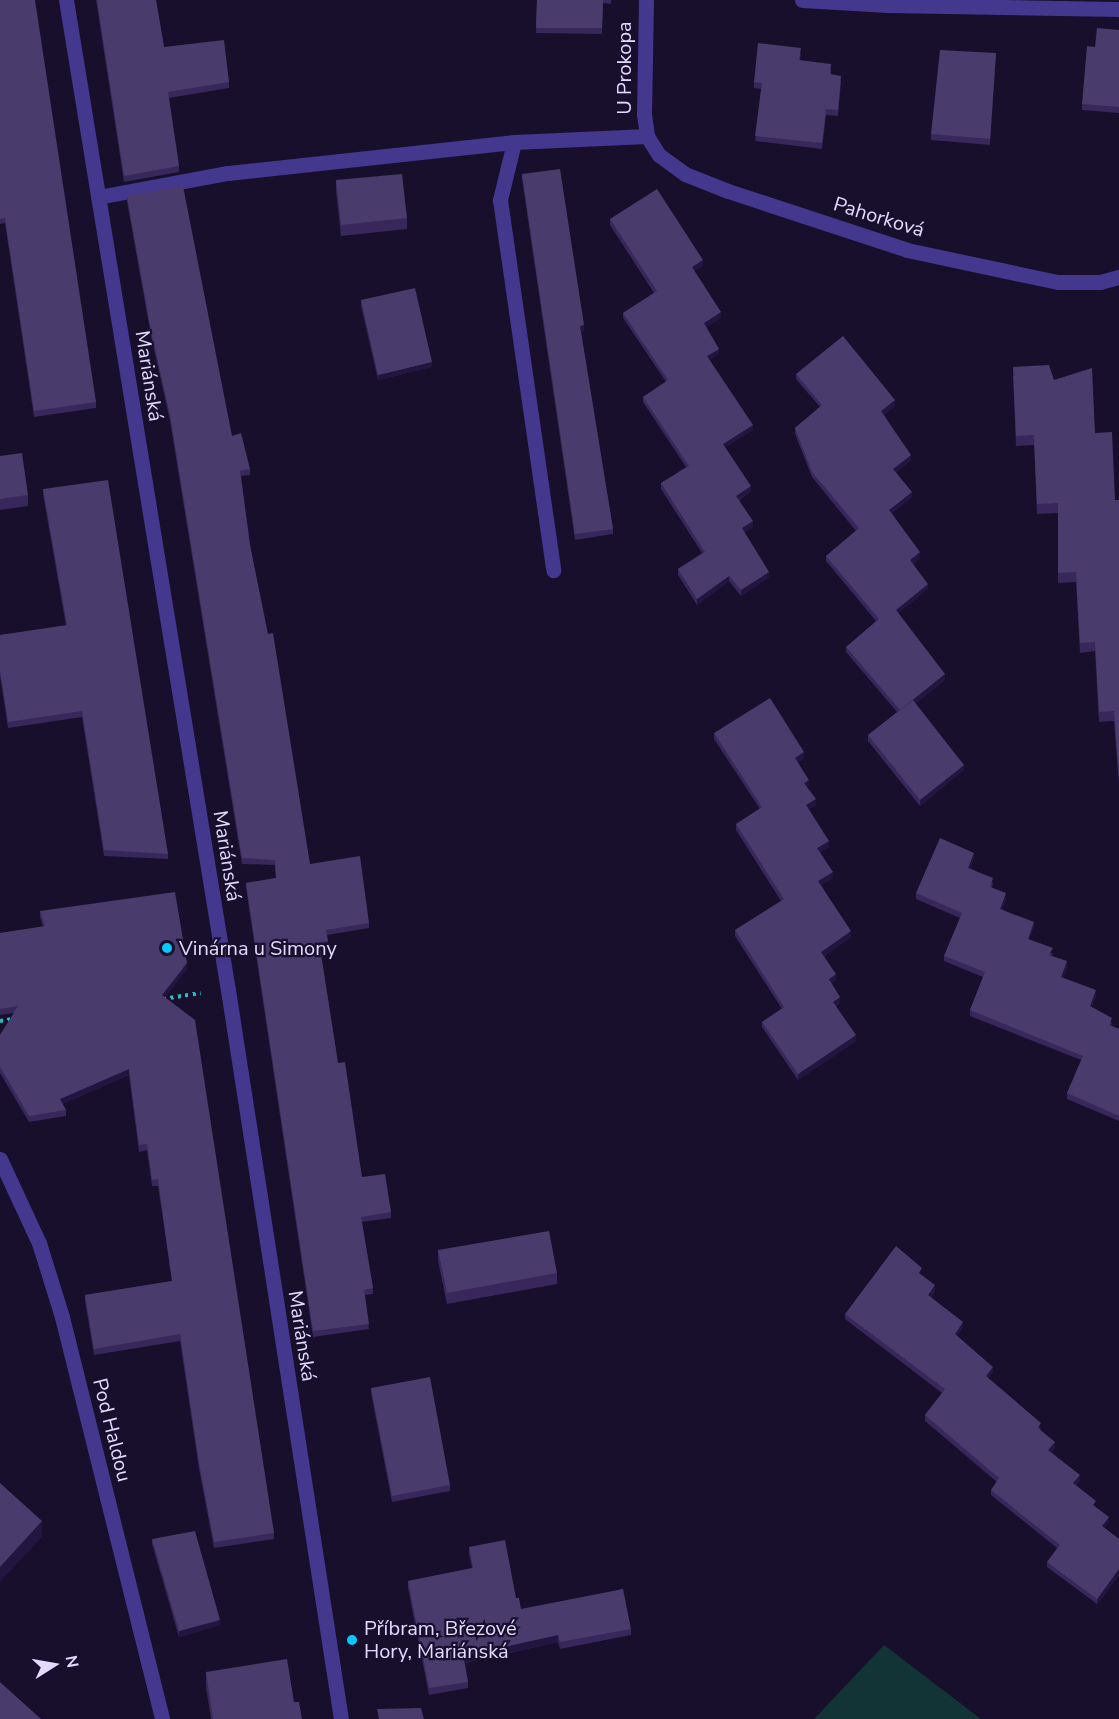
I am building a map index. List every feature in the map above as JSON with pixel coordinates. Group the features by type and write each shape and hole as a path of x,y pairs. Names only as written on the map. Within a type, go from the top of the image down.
{"street":[{"name":"Mariánská","path":"66,0 228,990 341,1719"},
{"name":"U Prokopa","path":"646,0 644,114 647,136"},
{"path":"802,0 888,5 1119,9"},
{"path":"98,197 228,173 514,142 647,136"},
{"name":"Pahorková","path":"647,136 659,156 685,174 728,191 907,249 1058,282 1100,282 1119,277"},
{"path":"514,142 500,200 553,570"},
{"name":"Pod Haldou","path":"0,1159 39,1243 62,1317 162,1719"}],"path":[{"path":"157,1000 228,990"},
{"path":"0,1021 22,1018"}],"green space":[{"path":"884,1645 981,1719 814,1719"}],"building":[{"path":"0,0 35,0 96,402 34,411 5,218 0,219"},
{"path":"97,0 156,0 164,47 224,40 229,82 168,92 179,166 124,176"},
{"path":"537,0 603,0 602,28 536,28"},
{"path":"1097,28 1119,30 1119,107 1082,104 1087,46 1095,47"},
{"path":"758,43 801,48 799,60 831,64 830,74 841,76 838,110 826,109 822,143 755,136 762,83 754,82"},
{"path":"940,50 996,53 990,139 931,134"},
{"path":"560,169 584,325 580,326 613,529 575,534 522,174"},
{"path":"402,174 407,218 341,225 336,180"},
{"path":"183,186 232,436 241,433 250,469 240,471 250,545 268,634 273,633 310,864 360,856 369,923 326,930 328,941 319,942 338,1063 345,1062 362,1177 385,1174 391,1212 361,1217 373,1288 364,1290 369,1324 313,1331 246,883 276,878 275,860 242,858 170,415 151,331 127,196"},
{"path":"657,189 703,260 692,267 721,312 704,323 719,349 707,356 753,425 723,444 751,486 736,496 753,521 742,528 769,572 741,590 729,576 697,599 678,569 705,552 661,483 689,466 643,397 668,380 623,313 657,291 610,219"},
{"path":"415,288 432,362 378,375 361,300"},
{"path":"843,336 895,400 881,411 911,455 893,469 912,492 889,510 920,552 910,560 928,584 896,610 945,674 900,710 846,647 879,619 826,556 859,528 812,472 795,428 822,405 796,374"},
{"path":"1049,365 1054,380 1092,368 1095,433 1112,432 1115,500 1119,500 1119,777 1114,711 1099,712 1095,642 1080,643 1076,572 1058,573 1058,503 1037,504 1034,435 1016,436 1013,367"},
{"path":"22,453 28,495 0,499 0,456"},
{"path":"108,480 168,854 104,850 82,711 8,722 0,670 0,635 67,625 43,489"},
{"path":"770,698 804,752 795,758 809,780 804,783 816,799 806,805 829,841 817,848 833,872 818,881 851,931 821,952 836,974 829,979 840,997 833,1002 856,1035 798,1074 762,1022 784,1007 735,930 784,899 736,824 762,807 714,733"},
{"path":"913,700 964,765 920,800 868,735"},
{"path":"940,838 974,853 968,868 993,878 990,887 1006,893 1000,909 1034,922 1028,939 1053,948 1049,955 1067,961 1061,977 1096,990 1090,1006 1112,1018 1109,1025 1119,1029 1119,1116 1067,1093 1083,1056 970,1010 985,972 944,956 962,913 916,893"},
{"path":"175,892 187,963 162,995 195,1020 274,1533 214,1542 199,1463 180,1334 94,1349 85,1295 172,1281 158,1179 152,1180 147,1144 139,1145 129,1069 60,1099 66,1110 29,1116 0,1067 0,1035 18,1006 0,1009 0,933 45,926 40,911"},
{"path":"549,1231 557,1273 447,1293 438,1250"},
{"path":"896,1246 922,1268 919,1273 935,1285 928,1295 963,1322 955,1334 993,1367 986,1376 1041,1423 1038,1428 1055,1442 1048,1450 1080,1475 1073,1483 1096,1501 1093,1505 1109,1517 1102,1526 1119,1539 1119,1569 1097,1599 1047,1562 1060,1545 991,1490 999,1478 925,1415 945,1389 845,1314"},
{"path":"430,1377 450,1485 392,1496 371,1388"},
{"path":"0,1483 42,1521 0,1567"},
{"path":"195,1531 220,1620 179,1631 152,1539"},
{"path":"505,1540 516,1598 519,1598 521,1609 623,1589 631,1629 560,1642 558,1635 463,1656 468,1682 429,1688 408,1581 473,1568 469,1547"},
{"path":"287,1659 294,1702 299,1702 302,1719 213,1719 206,1672"},
{"path":"0,1682 41,1719 0,1719"},
{"path":"421,1708 424,1719 379,1719 377,1709"}],"place":[{"name":"Vinárna u Simony","path":"167,948"},
{"name":"Příbram, Březové Hory, Mariánská","path":"352,1640"}]}
